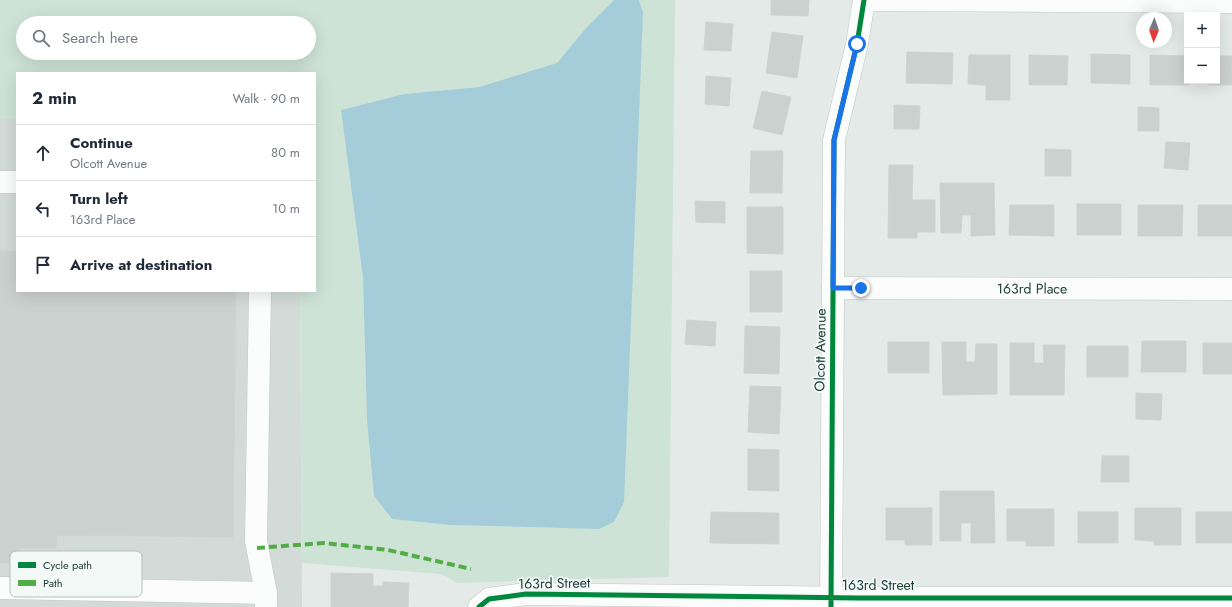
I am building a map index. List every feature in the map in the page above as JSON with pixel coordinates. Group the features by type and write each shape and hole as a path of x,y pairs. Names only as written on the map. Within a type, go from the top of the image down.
{"street":[{"path":"864,0 1232,2"},
{"name":"Olcott Avenue","path":"830,602 834,140 857,44 864,0"},
{"path":"0,182 16,182"},
{"name":"163rd Place","path":"833,288 1232,289"},
{"path":"142,594 266,600 256,541 260,292"},
{"path":"0,588 10,588"},
{"name":"163rd Street","path":"479,607 489,599 526,594 830,602 1232,598"}],"shaded area":[{"path":"0,119 16,119 16,292 300,292 302,607 0,607"}],"green space":[{"path":"0,0 614,0 586,28 557,63 479,87 404,94 341,110 363,278 367,420 374,496 392,519 450,525 599,529 643,12 639,0 675,0 669,577 457,583 441,574 302,563 300,292 316,292 316,72 16,72 16,119 0,119"}],"water":[{"path":"614,0 639,0 643,12 624,502 614,522 599,529 450,525 392,519 374,496 367,420 363,278 341,110 404,94 479,87 557,63 586,28"}],"building":[{"path":"771,0 809,0 808,16 771,15"},
{"path":"706,22 733,24 731,51 704,50"},
{"path":"772,32 803,36 797,78 766,73"},
{"path":"907,52 953,53 952,84 906,83"},
{"path":"1091,54 1130,55 1130,84 1091,83"},
{"path":"969,55 1010,55 1010,100 986,100 986,85 968,84"},
{"path":"1029,55 1068,56 1067,85 1029,85"},
{"path":"1150,55 1184,56 1184,84 1189,85 1150,85"},
{"path":"1220,56 1232,56 1232,85 1209,85 1220,84"},
{"path":"706,76 731,78 729,106 705,104"},
{"path":"762,91 791,97 782,135 753,128"},
{"path":"894,105 920,106 919,129 894,129"},
{"path":"1138,107 1159,108 1159,131 1138,131"},
{"path":"1166,142 1190,143 1188,170 1164,168"},
{"path":"1045,149 1071,150 1071,176 1045,176"},
{"path":"751,151 783,151 782,193 750,193"},
{"path":"889,165 913,165 912,200 935,200 935,232 917,232 917,238 888,238"},
{"path":"940,183 994,183 995,235 971,236 971,215 962,215 961,233 941,233"},
{"path":"695,201 725,202 725,223 696,222"},
{"path":"1077,204 1121,204 1121,235 1077,235"},
{"path":"1010,205 1054,205 1054,236 1009,235"},
{"path":"1138,205 1183,205 1182,236 1138,236"},
{"path":"1198,205 1232,205 1232,236 1198,236"},
{"path":"747,207 783,207 783,254 747,253"},
{"path":"0,251 16,251 16,292 236,292 233,537 57,535 56,548 17,548 17,551 10,551 10,563 0,563"},
{"path":"750,271 782,271 782,312 750,312"},
{"path":"687,320 716,322 715,346 685,344"},
{"path":"745,326 780,327 779,374 744,373"},
{"path":"1142,341 1186,341 1186,372 1141,372"},
{"path":"888,342 929,342 929,373 888,373"},
{"path":"942,342 966,342 966,362 975,362 976,344 997,344 997,394 943,395"},
{"path":"1010,343 1034,343 1034,363 1044,363 1043,345 1065,345 1064,395 1010,395"},
{"path":"1203,343 1232,343 1232,374 1203,374"},
{"path":"1087,346 1128,346 1128,377 1087,377"},
{"path":"750,386 781,387 779,434 748,432"},
{"path":"1136,393 1162,394 1161,420 1136,419"},
{"path":"748,449 779,450 779,491 748,490"},
{"path":"1102,456 1129,456 1129,482 1101,482"},
{"path":"940,491 994,491 995,543 971,543 971,523 961,523 961,541 940,541"},
{"path":"886,508 932,508 932,545 905,545 905,540 886,540"},
{"path":"1135,508 1181,508 1181,545 1154,545 1154,541 1135,540"},
{"path":"1007,509 1054,509 1054,546 1026,546 1026,541 1007,541"},
{"path":"711,512 779,513 779,544 710,543"},
{"path":"1078,512 1118,512 1118,543 1078,543"},
{"path":"1196,512 1232,512 1232,543 1196,543"},
{"path":"331,573 373,574 373,586 383,586 383,582 409,583 408,607 331,607"}],"marked path":[{"path":"257,548 324,543 388,550 471,569"}],"cycle path":[{"path":"831,607 834,140 857,44 864,0"},
{"path":"479,607 489,599 526,594 858,598 1232,598"}],"route":[{"path":"857,44 834,140 833,288 861,288"}]}
